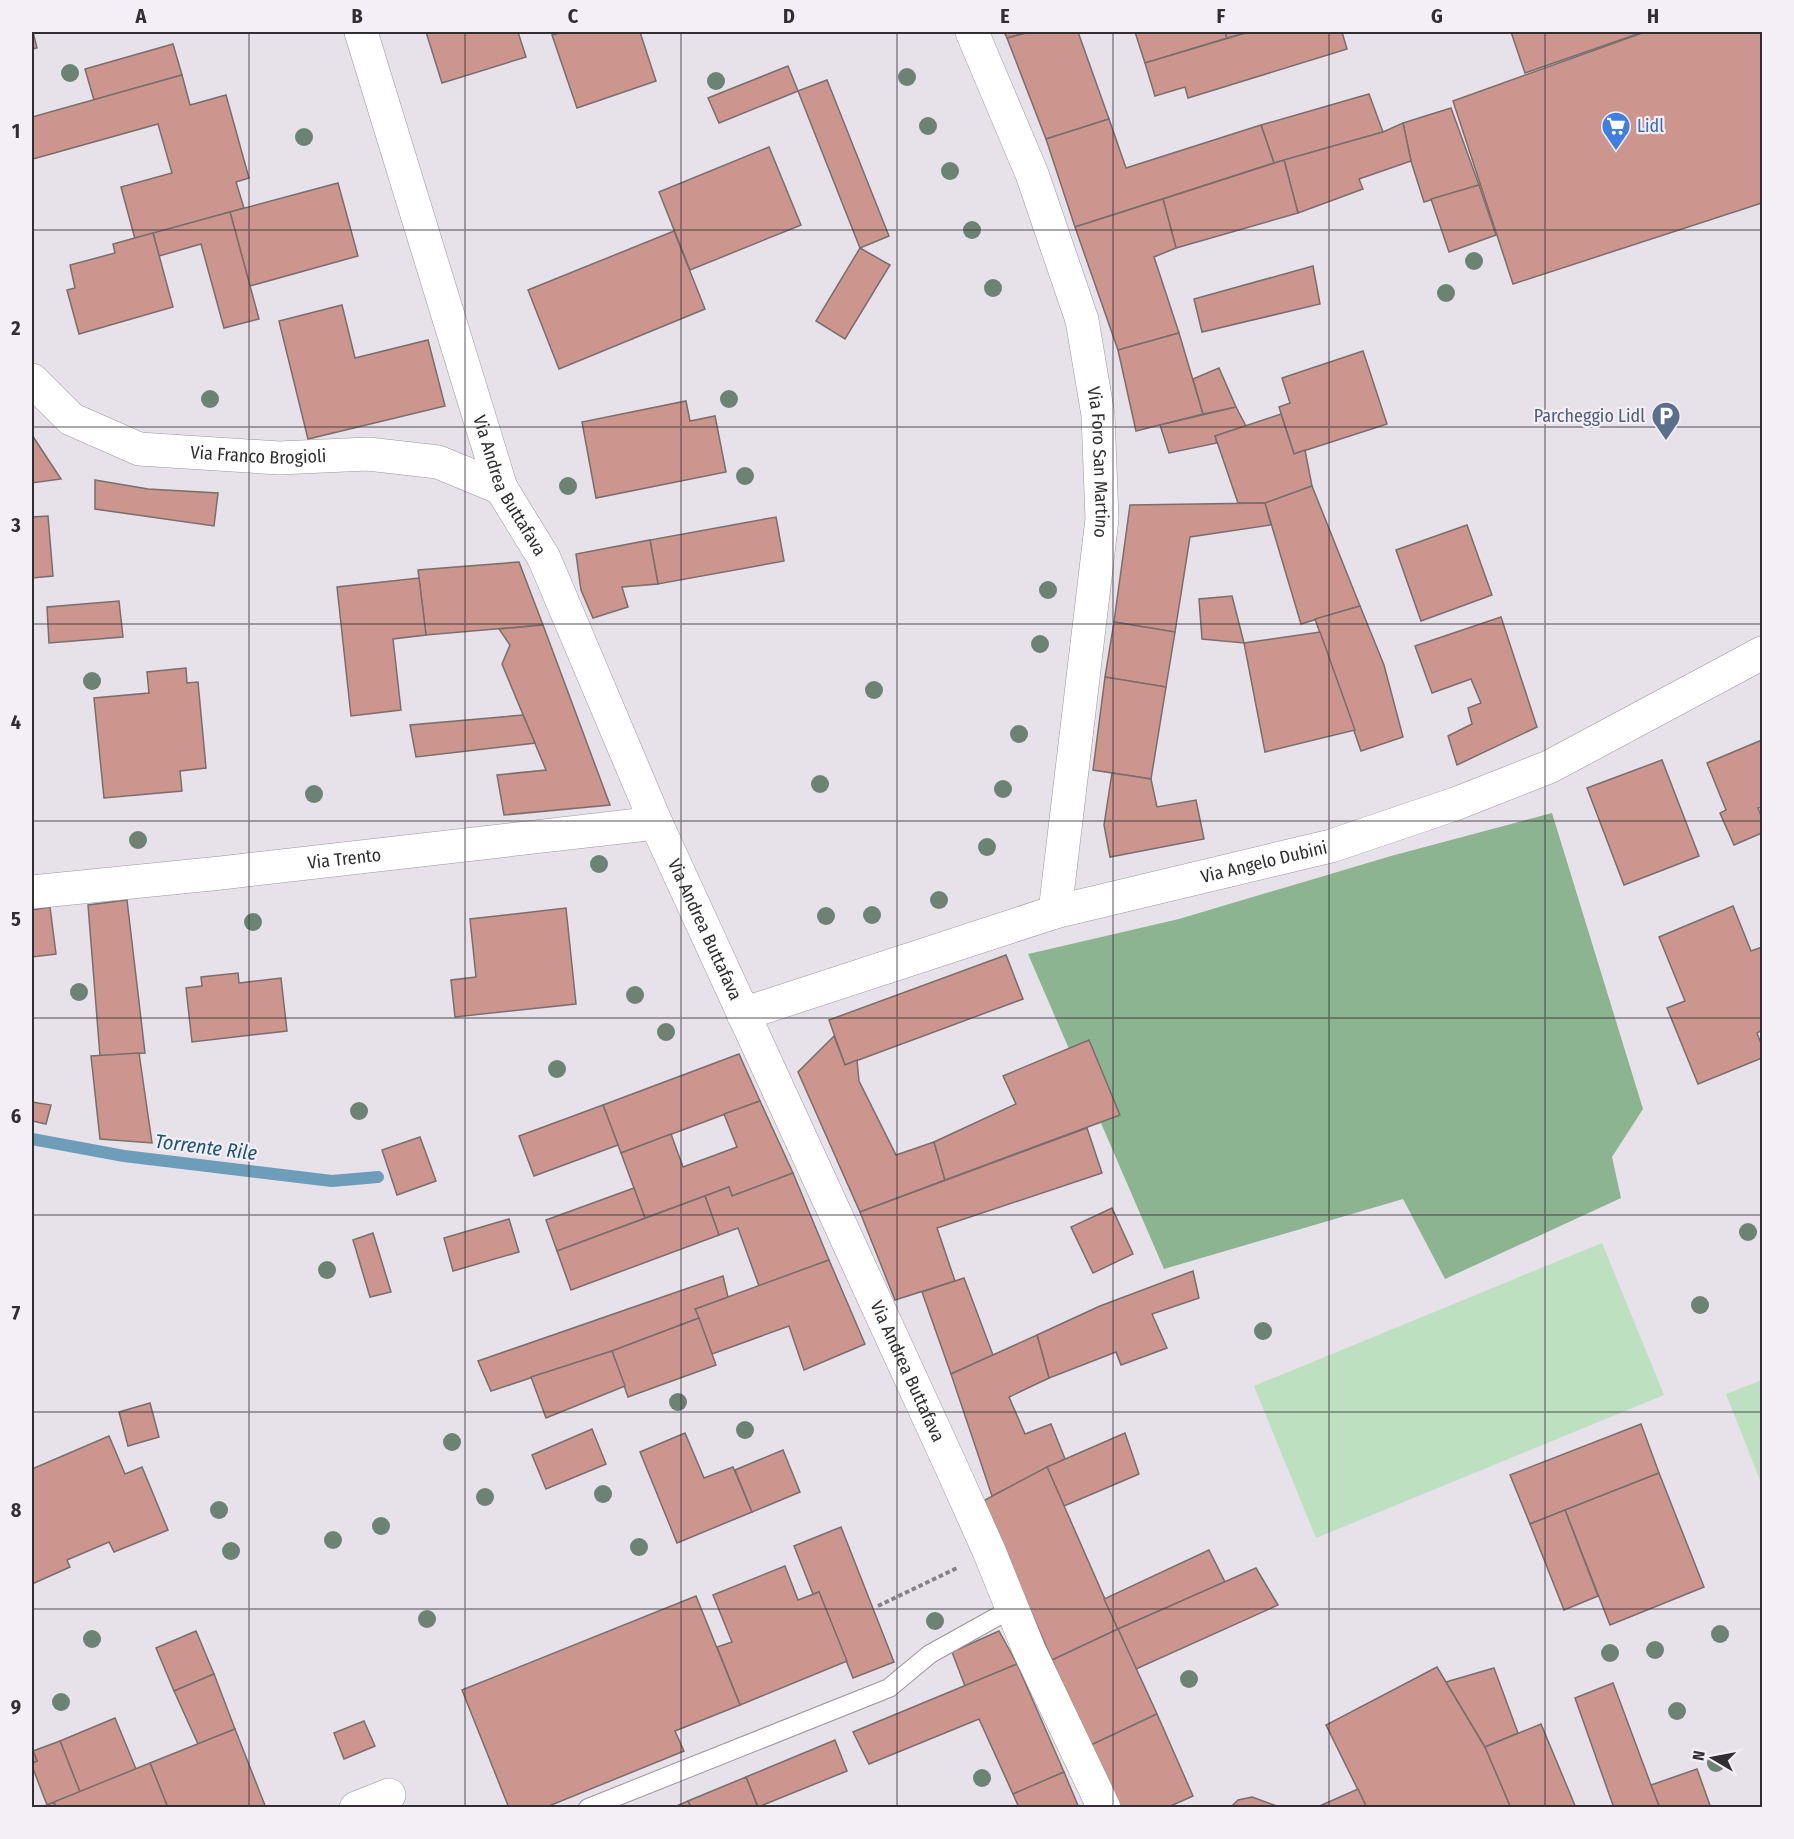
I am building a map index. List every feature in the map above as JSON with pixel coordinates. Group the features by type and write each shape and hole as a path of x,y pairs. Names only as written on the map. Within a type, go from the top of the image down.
{"street":[{"name":"Via Andrea Buttafava","path":"361,32 501,488 544,558 656,823 989,1551 1011,1609 1104,1808"},
{"name":"Via Foro San Martino","path":"972,32 1032,174 1083,320 1098,415 1102,519 1055,912"},
{"name":"Via Franco Brogioli","path":"32,380 70,419 139,449 279,458 368,454 438,462 501,488"},
{"name":"Via Angelo Dubini","path":"742,1014 1055,912 1331,846 1455,804 1549,767 1762,653"},
{"name":"Via Trento","path":"32,892 221,873 656,823"},
{"path":"356,1808 389,1795"}],"lane":[{"path":"588,1808 889,1688 930,1654 1011,1609"}],"path":[{"path":"878,1606 989,1551"}],"green space":[{"path":"1552,813 1643,1109 1612,1157 1621,1198 1445,1279 1403,1199 1164,1269 1028,954 1179,919 1391,856"},
{"path":"1602,1243 1664,1395 1316,1538 1254,1386"},
{"path":"1762,1380 1762,1485 1726,1394"}],"building":[{"path":"32,32 37,48 32,49"},
{"path":"426,32 518,32 526,57 442,83"},
{"path":"563,32 640,32 656,81 577,108 552,35"},
{"path":"1004,32 1030,32 1007,38"},
{"path":"1030,32 1078,32 1109,119 1046,139 1007,38"},
{"path":"1135,32 1225,32 1227,38 1145,63"},
{"path":"1225,32 1249,32 1227,38"},
{"path":"1249,32 1342,32 1347,49 1188,98 1185,87 1155,96 1145,63"},
{"path":"1511,32 1643,32 1525,73"},
{"name":"Lidl","path":"1645,32 1762,32 1762,203 1513,284 1453,101"},
{"path":"173,44 182,75 94,100 85,69"},
{"path":"788,66 798,91 719,123 708,98"},
{"path":"182,75 190,105 226,95 249,178 236,182 244,208 135,239 121,187 172,173 158,124 33,159 32,117"},
{"path":"827,80 889,236 860,248 798,91"},
{"path":"1369,94 1383,132 1274,163 1261,125"},
{"path":"1451,108 1479,185 1424,202 1411,161 1403,123"},
{"path":"1109,119 1126,168 1261,125 1274,163 1075,227 1046,139"},
{"path":"1403,123 1411,161 1359,179 1363,189 1298,213 1284,160 1383,132"},
{"path":"769,147 801,225 690,270 659,192"},
{"path":"1284,160 1298,213 1176,248 1163,199"},
{"path":"338,183 358,256 250,286 230,212"},
{"path":"1479,185 1496,235 1449,252 1431,199"},
{"path":"1163,199 1176,248 1154,257 1179,333 1118,350 1075,227"},
{"path":"230,212 259,319 224,328 201,244 159,256 153,233"},
{"path":"674,231 705,309 559,369 528,290"},
{"path":"153,233 173,307 79,334 67,290 75,288 70,265 115,253 113,244"},
{"path":"860,248 890,265 845,339 816,321"},
{"path":"1313,266 1320,304 1202,332 1194,299"},
{"path":"342,305 355,358 428,340 445,406 308,439 279,321"},
{"path":"1179,333 1203,414 1136,431 1118,350"},
{"path":"1363,351 1387,424 1294,454 1279,407 1290,403 1282,378"},
{"path":"1219,368 1236,407 1203,414 1193,379"},
{"path":"686,401 690,421 715,416 726,472 596,498 582,422"},
{"path":"1236,407 1246,426 1215,436 1217,443 1169,453 1160,425"},
{"path":"1281,414 1294,454 1305,450 1312,486 1265,503 1238,503 1215,436"},
{"path":"32,435 61,479 32,483"},
{"path":"95,480 148,489 218,493 214,526 95,509"},
{"path":"1312,486 1360,606 1301,624 1265,503"},
{"path":"1265,503 1271,525 1190,537 1175,632 1114,622 1130,505"},
{"path":"48,516 53,576 32,578 32,517"},
{"path":"776,517 784,561 658,584 650,540"},
{"path":"1467,525 1492,595 1421,621 1396,550"},
{"path":"650,540 658,584 622,587 628,607 593,618 581,590 576,554"},
{"path":"519,562 543,625 426,635 418,570"},
{"path":"419,578 426,635 393,639 401,710 351,716 337,587"},
{"path":"1232,596 1244,643 1202,639 1199,599"},
{"path":"119,601 123,637 49,643 47,607"},
{"path":"1360,606 1384,665 1403,737 1361,751 1315,619"},
{"path":"1501,617 1537,727 1457,765 1448,736 1472,724 1468,708 1481,703 1471,679 1432,693 1415,646"},
{"path":"1114,622 1175,632 1166,687 1105,677"},
{"path":"543,625 610,805 504,815 497,775 546,770 502,664 510,645 499,629"},
{"path":"1320,632 1355,730 1265,752 1244,643"},
{"path":"186,668 187,683 198,682 206,768 180,771 182,791 104,798 94,698 149,693 147,672"},
{"path":"1105,677 1166,687 1151,779 1093,770"},
{"path":"523,715 535,743 416,757 410,725"},
{"path":"1762,740 1762,807 1758,808 1762,818 1762,833 1734,845 1720,813 1726,810 1707,763"},
{"path":"1662,760 1699,856 1624,885 1587,788"},
{"path":"1112,773 1151,779 1157,807 1196,800 1204,839 1110,857 1104,825"},
{"path":"127,900 145,1053 100,1056 88,905"},
{"path":"1733,906 1751,951 1762,947 1762,1030 1757,1033 1762,1046 1762,1058 1698,1084 1667,1008 1685,1001 1659,937"},
{"path":"50,907 56,954 32,957 32,910"},
{"path":"566,908 576,1004 455,1017 451,980 476,977 470,919"},
{"path":"1006,955 1023,999 845,1065 829,1020"},
{"path":"238,973 239,983 281,978 287,1031 192,1042 186,988 202,986 201,977"},
{"path":"834,1036 845,1065 857,1060 859,1081 896,1155 934,1142 945,1180 860,1212 798,1072"},
{"path":"1089,1040 1120,1115 945,1180 934,1142 1016,1104 1003,1076"},
{"path":"139,1053 152,1143 100,1139 91,1056"},
{"path":"739,1054 760,1101 621,1153 603,1105"},
{"path":"760,1101 793,1173 732,1196 729,1187 645,1218 621,1153 671,1134 683,1167 737,1147 724,1114"},
{"path":"32,1102 51,1105 46,1124 32,1121"},
{"path":"603,1105 618,1145 534,1176 519,1136"},
{"path":"1087,1128 1102,1173 937,1228 955,1281 895,1300 860,1212"},
{"path":"420,1137 436,1181 397,1195 382,1150"},
{"path":"793,1173 829,1260 759,1286 738,1228 719,1235 705,1196 729,1187 732,1196"},
{"path":"634,1188 645,1218 557,1251 546,1220"},
{"path":"705,1196 719,1235 571,1290 557,1251"},
{"path":"1112,1208 1133,1254 1093,1273 1071,1227"},
{"path":"509,1219 519,1252 453,1271 444,1238"},
{"path":"373,1233 391,1292 370,1297 353,1240"},
{"path":"829,1260 865,1344 804,1370 789,1326 712,1354 695,1309"},
{"path":"1193,1271 1199,1298 1152,1314 1167,1348 1121,1365 1116,1352 1049,1378 1037,1335 1100,1306"},
{"path":"723,1276 728,1297 695,1309 699,1318 612,1351 491,1391 478,1361"},
{"path":"964,1278 993,1355 951,1374 922,1292"},
{"path":"699,1318 716,1365 628,1397 612,1351"},
{"path":"1037,1335 1049,1378 1009,1397 1025,1434 1051,1424 1065,1459 992,1496 951,1374"},
{"path":"612,1351 625,1386 546,1418 531,1377"},
{"path":"150,1403 159,1437 128,1446 119,1412"},
{"path":"1641,1424 1659,1473 1530,1524 1510,1475"},
{"path":"592,1429 606,1464 546,1489 532,1455"},
{"path":"685,1433 704,1478 733,1467 752,1512 677,1543 640,1452"},
{"path":"1125,1433 1139,1474 1064,1506 1047,1467"},
{"path":"109,1436 125,1474 142,1467 168,1530 114,1552 109,1542 67,1560 70,1567 32,1584 32,1469"},
{"path":"783,1450 800,1492 752,1512 735,1470"},
{"path":"1047,1467 1118,1629 1052,1660 983,1501"},
{"path":"1659,1473 1704,1587 1610,1625 1565,1510"},
{"path":"1565,1510 1598,1596 1564,1610 1530,1524"},
{"path":"841,1527 894,1662 853,1678 819,1592 813,1594 794,1546"},
{"path":"1209,1550 1225,1582 1118,1629 1104,1599"},
{"path":"785,1566 798,1600 819,1592 847,1661 740,1705 717,1647 732,1642 713,1595"},
{"path":"1256,1568 1278,1605 1136,1669 1118,1629"},
{"path":"696,1596 740,1705 675,1731 684,1751 544,1808 509,1808 462,1690"},
{"path":"1118,1629 1157,1714 1091,1745 1052,1660"},
{"path":"196,1631 214,1674 174,1691 156,1648"},
{"path":"999,1631 1017,1664 965,1686 952,1652"},
{"path":"1017,1664 1064,1772 1013,1794 979,1719 869,1764 853,1732"},
{"path":"1437,1667 1485,1747 1511,1808 1367,1808 1326,1725"},
{"path":"1494,1668 1518,1733 1485,1747 1446,1682"},
{"path":"214,1674 235,1729 198,1744 174,1691"},
{"path":"1613,1683 1660,1808 1614,1808 1575,1698"},
{"path":"1157,1714 1193,1796 1166,1808 1121,1808 1091,1745"},
{"path":"115,1718 136,1769 80,1792 60,1741"},
{"path":"364,1721 375,1746 344,1759 334,1733"},
{"path":"1541,1724 1576,1808 1511,1808 1485,1747"},
{"path":"235,1729 266,1808 168,1808 150,1763"},
{"path":"835,1740 847,1771 758,1807 746,1777"},
{"path":"60,1741 80,1792 47,1805 32,1766 32,1763 37,1761 33,1751"},
{"path":"32,1748 37,1761 32,1763"},
{"path":"150,1763 168,1808 56,1808 54,1802"},
{"path":"1697,1769 1711,1808 1660,1808 1651,1785"},
{"path":"1064,1772 1079,1808 1019,1808 1013,1794"},
{"path":"746,1777 758,1808 691,1808 688,1801"},
{"path":"1358,1789 1367,1808 1315,1808"},
{"path":"1252,1797 1278,1808 1230,1808 1238,1800"},
{"path":"688,1801 691,1808 672,1808"},
{"path":"54,1802 56,1808 41,1808 47,1805"}],"waterway":[{"name":"Torrente Rile","path":"32,1139 124,1156 332,1181 378,1177"}],"place":[{"name":"Lidl","path":"1616,152"},
{"name":"Parcheggio Lidl","path":"1666,442"}]}
